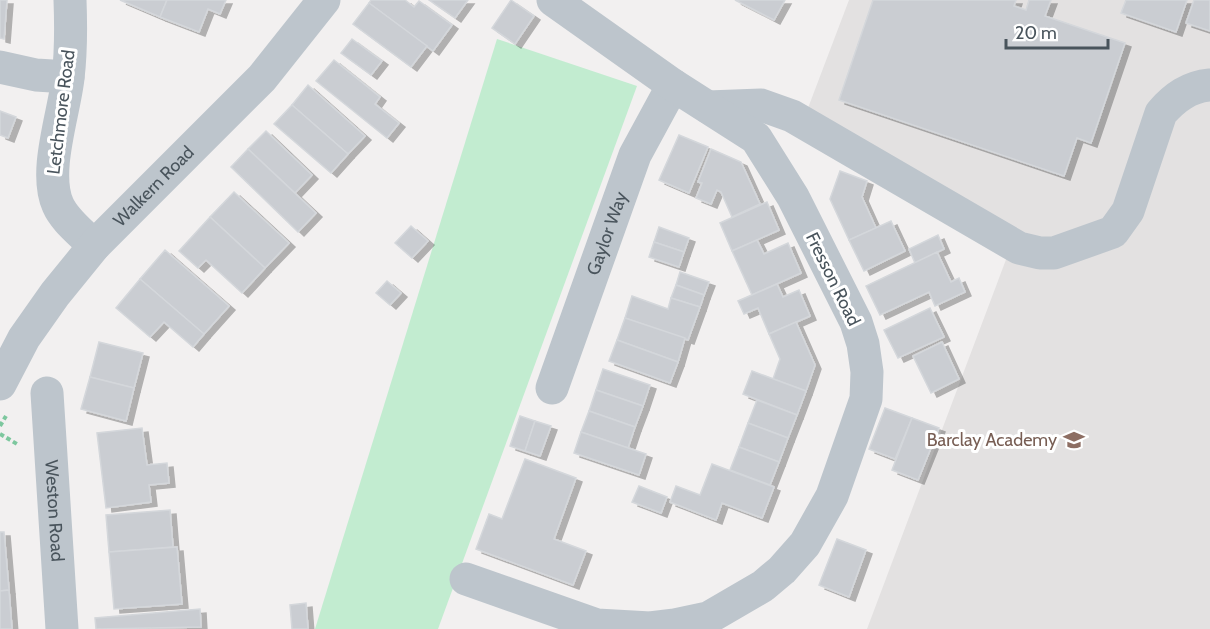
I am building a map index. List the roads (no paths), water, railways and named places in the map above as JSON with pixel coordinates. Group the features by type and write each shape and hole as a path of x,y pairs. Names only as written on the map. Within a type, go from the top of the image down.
{"street":[{"name":"Letchmore Road","path":"70,0 68,77 52,165 52,188 58,205 66,217 94,246"},
{"name":"Walkern Road","path":"0,384 24,338 55,294 94,246 262,78 324,0"},
{"name":"Fresson Road","path":"466,579 597,625 676,627 708,618 763,586 782,570 805,544 832,496 866,399 867,372 863,344 856,322 793,197 756,138 673,85 553,0"},
{"path":"0,67 36,75 68,77"},
{"name":"Gaylor Way","path":"552,388 635,155 673,85"},
{"path":"708,107 761,105 792,116 1019,248 1040,253 1054,253 1113,232 1128,211 1161,113 1172,100 1184,92 1210,85"},
{"name":"Weston Road","path":"47,393 62,629"}],"place":[{"name":"Barclay Academy","path":"1074,440"}]}
